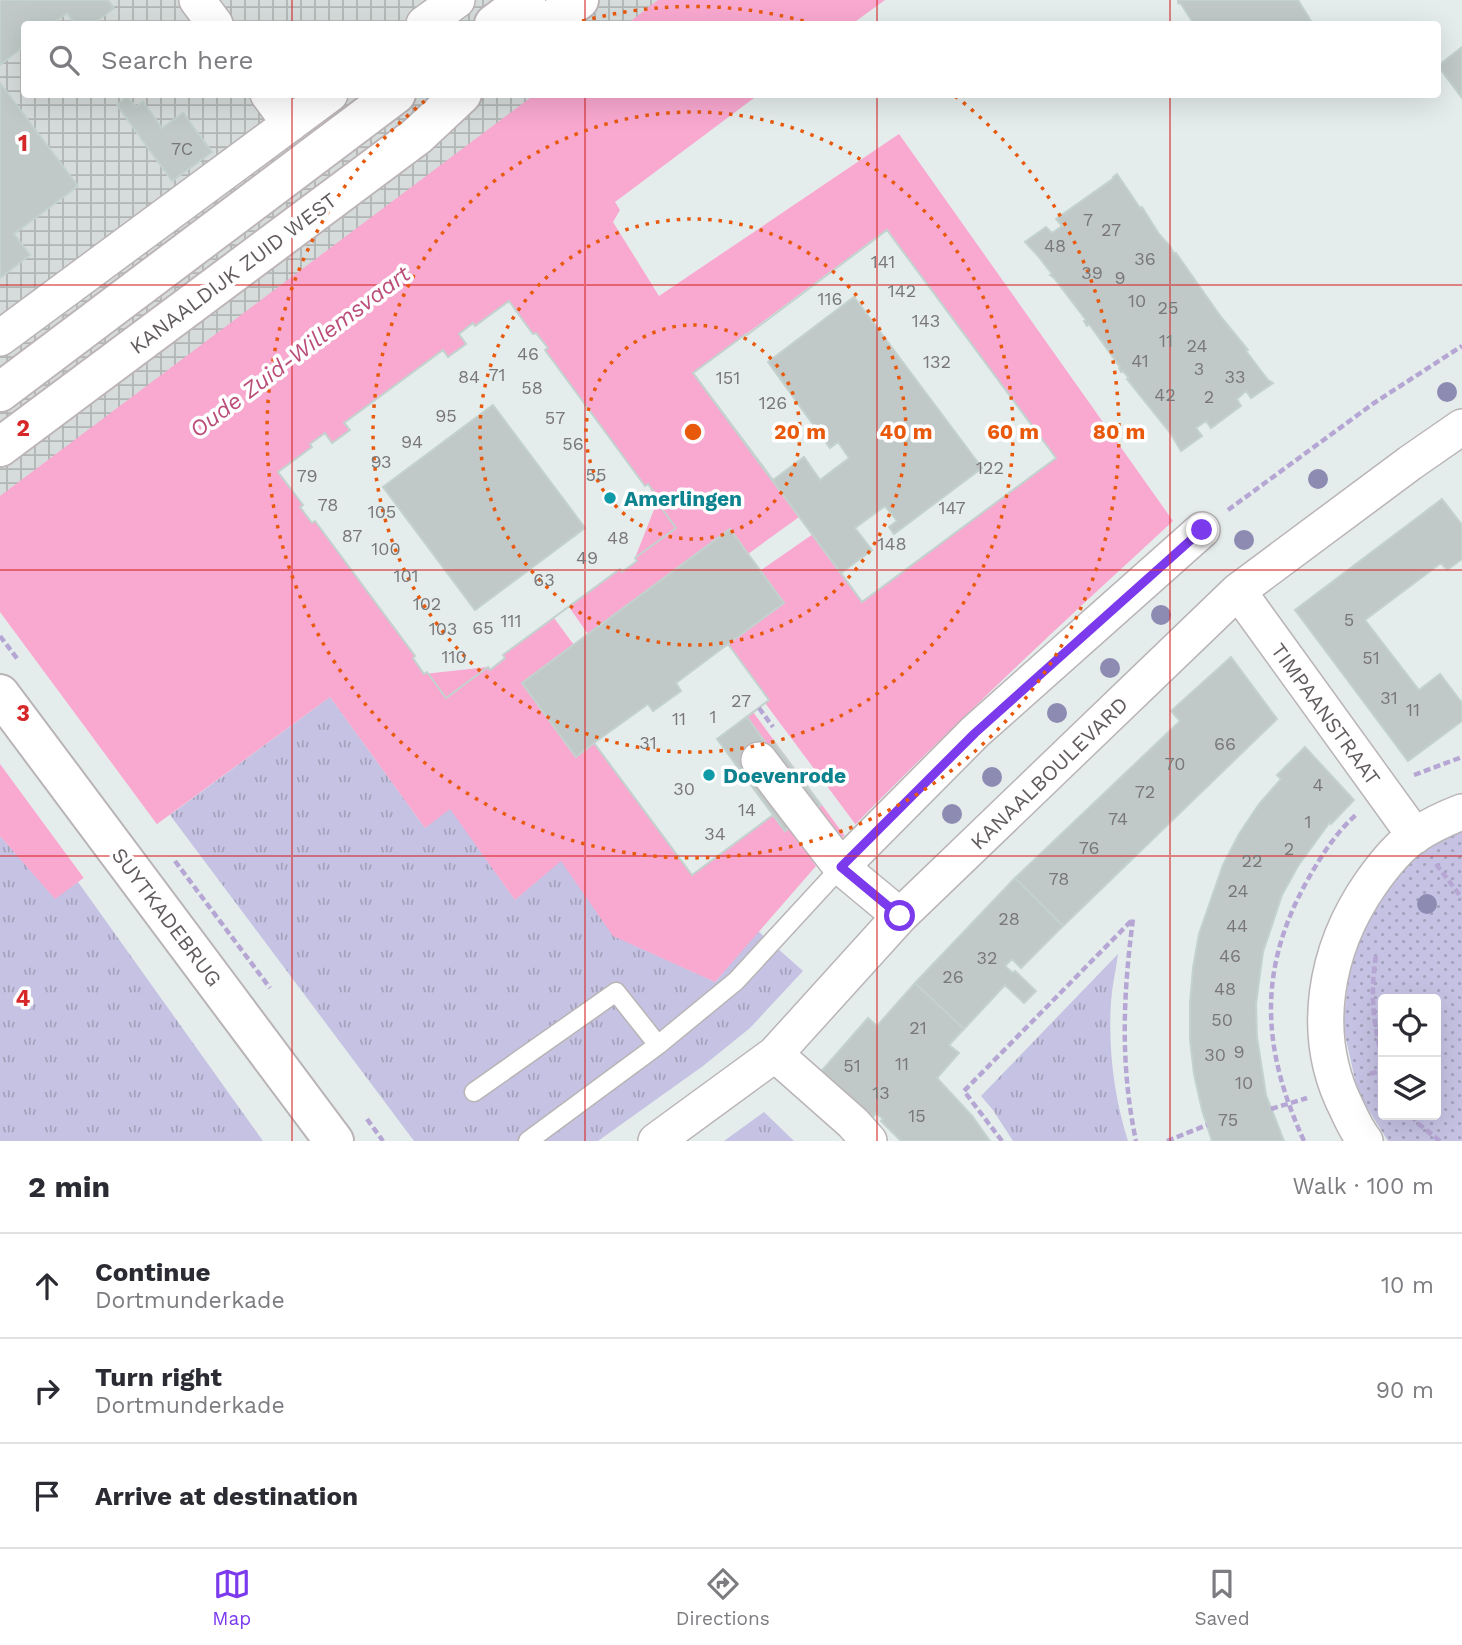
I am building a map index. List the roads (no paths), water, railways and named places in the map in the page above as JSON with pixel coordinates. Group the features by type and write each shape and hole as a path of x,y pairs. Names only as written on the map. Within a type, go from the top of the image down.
{"main road":[{"path":"498,21 526,0"},
{"path":"550,21 579,0"},
{"path":"0,392 391,98"},
{"name":"KANAALDIJK ZUID WEST","path":"0,447 416,136 457,98"},
{"name":"SUYTKADEBRUG","path":"0,694 334,1141"}],"street":[{"path":"197,0 213,21"},
{"path":"428,21 457,0"},
{"path":"271,98 290,124"},
{"path":"0,338 325,98"},
{"name":"KANAALBOULEVARD","path":"656,1141 775,1054 900,916 1238,591 1462,427"},
{"path":"833,856 1202,530"},
{"name":"TIMPAANSTRAAT","path":"1238,591 1415,836"},
{"path":"759,760 833,856 900,916"},
{"path":"1365,1141 1336,1088 1325,1039 1325,995 1338,943 1357,903 1381,869 1415,836 1462,812"},
{"path":"775,1054 869,1141"}],"lane":[{"path":"528,1141 658,1045 736,981 833,856"},
{"path":"474,1092 616,992 658,1045"}],"water":[{"path":"658,0 885,0 856,21 631,21"},
{"name":"Oude Zuid-Willemsvaart","path":"530,98 754,98 615,202 620,210 613,222 659,296 899,134 1173,521 963,717 841,839 838,835 809,856 816,866 715,982 613,936 561,861 515,900 450,809 425,828 330,697 55,899 0,836 0,496","holes":["887,229 1056,458 863,602 813,534 760,571 784,603 728,644 769,700 747,717 768,746 774,742 821,805 786,831 773,815 692,875 594,743 576,756 522,684 574,645 554,618 503,655 505,659 491,669 488,667 424,674 413,659 415,656 315,521 311,522 301,508 303,505 278,472 312,447 310,444 324,433 332,443 350,430 345,422 442,350 448,357 466,344 459,334 473,324 475,326 509,301 533,334 537,333 547,347 545,350 645,486 648,484 657,502 635,558 637,561 622,572 620,569 569,607 588,634 730,529 748,554 799,517 694,373"]}],"place":[{"name":"Amerlingen","path":"610,498"},
{"name":"Doevenrode","path":"709,775"}]}
